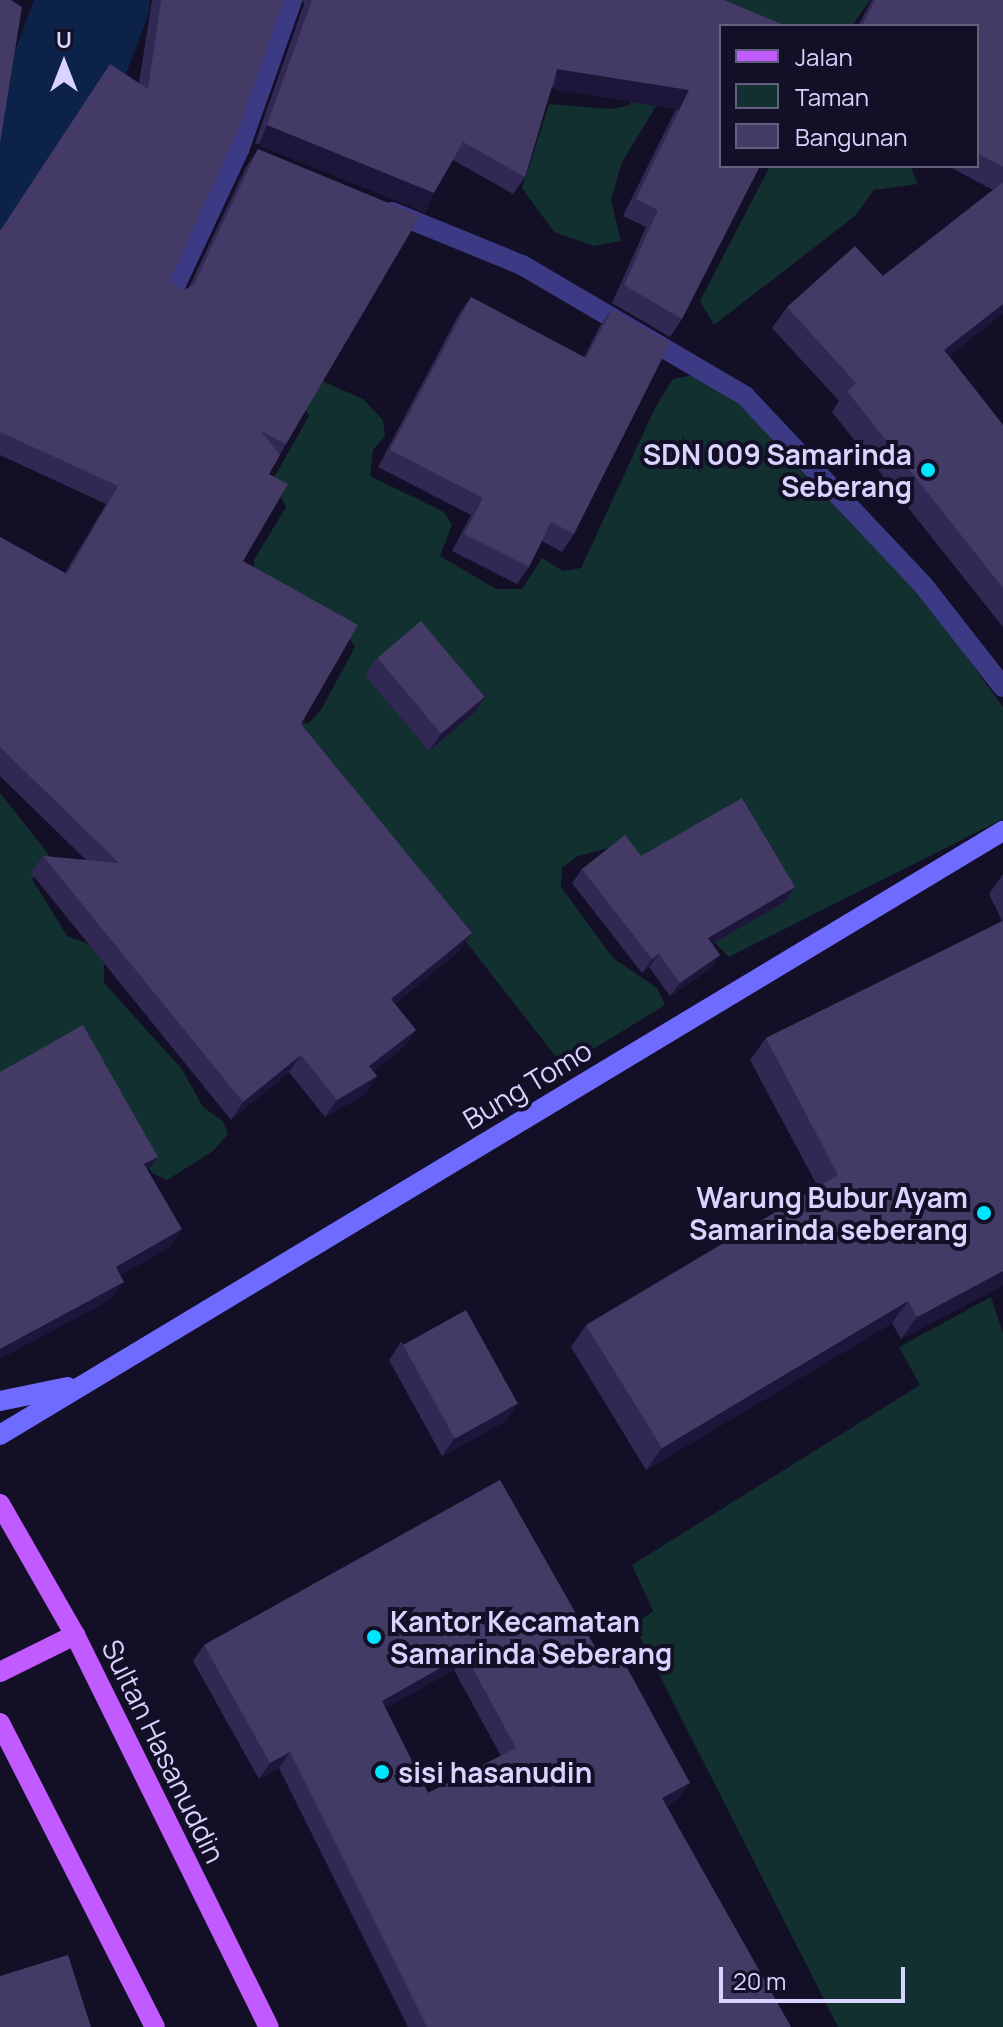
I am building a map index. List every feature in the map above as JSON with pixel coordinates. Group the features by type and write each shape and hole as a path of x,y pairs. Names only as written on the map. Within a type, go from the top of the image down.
{"main road":[{"name":"Sultan Hasanuddin","path":"0,1504 75,1635 269,2027"},
{"path":"0,1672 75,1635"},
{"path":"0,1723 155,2027"}],"street":[{"path":"171,295 239,150 292,0"},
{"path":"239,150 268,162"},
{"path":"367,202 522,265 745,396 924,586 1003,687"},
{"name":"Bung Tomo","path":"0,1435 1003,831"},
{"name":"Bung Tomo","path":"0,1401 79,1385"}],"green space":[{"path":"687,0 870,0 853,24 741,24"},
{"path":"671,82 622,162 611,200 621,241 593,246 554,232 522,188 549,104 611,109 630,105 638,83"},
{"path":"769,168 911,168 918,184 874,190 855,216 714,325 700,301"},
{"path":"699,374 741,406 916,587 1003,707 1003,819 729,957 646,873 628,843 578,856 562,868 561,887 613,958 657,988 665,1005 564,1067 292,720 308,724 321,710 355,647 346,632 255,580 254,560 286,507 273,479 309,416 304,406 313,377 363,399 383,420 385,436 373,450 370,476 444,512 452,525 440,556 496,589 522,589 542,558 563,571 581,568 655,408 673,379"},
{"path":"0,793 47,852 53,866 32,879 67,936 88,944 108,933 118,947 104,964 104,983 181,1068 203,1107 223,1121 228,1134 213,1151 167,1180 152,1173 134,1138 0,1073"},
{"path":"991,1297 1003,1333 1003,2027 838,2027 634,1625 653,1611 632,1565 920,1385 899,1347"}],"building":[{"path":"0,0 11,0 22,7 0,143"},
{"path":"161,0 284,0 239,128 170,280 183,291 194,284 258,149 420,216 286,444 261,431 280,455 269,474 288,484 243,561 358,625 301,724 472,933 391,999 416,1030 369,1066 377,1076 337,1100 301,1055 243,1102 43,856 119,863 0,747 0,537 67,574 118,486 0,432 0,231 110,64 148,89"},
{"path":"312,0 724,0 781,24 719,24 719,168 759,168 682,319 624,285 658,210 636,199 689,90 557,69 525,177 463,142 434,193 267,125"},
{"path":"875,0 1003,0 1003,167 979,154 979,24 863,24"},
{"path":"1003,182 1003,304 944,350 1003,425 1003,588 847,391 856,383 787,307 855,246 883,276"},
{"path":"471,297 586,358 612,309 670,343 574,534 551,522 529,567 464,534 483,498 390,450"},
{"path":"421,621 485,697 441,733 377,658"},
{"path":"742,798 795,887 708,938 720,955 680,983 659,954 652,959 582,869 625,835 641,856"},
{"path":"1003,921 1003,1271 917,1317 908,1301 662,1448 586,1325 838,1175 766,1038"},
{"path":"83,1025 158,1157 144,1164 182,1229 116,1267 124,1282 0,1349 0,1072"},
{"path":"466,1310 518,1404 455,1438 403,1345"},
{"path":"500,1480 603,1661 619,1653 690,1783 662,1798 791,2027 427,2027 290,1752 270,1763 204,1645","holes":["465,1654 516,1748 428,1793 382,1701"]},
{"path":"68,1955 91,2027 0,2027 0,1976"}],"waterway":[{"path":"0,249 94,0"}],"place":[{"name":"SDN 009 Samarinda Seberang","path":"928,470"},
{"name":"Warung Bubur Ayam Samarinda seberang","path":"984,1213"},
{"name":"Kantor Kecamatan Samarinda Seberang","path":"374,1637"},
{"name":"sisi hasanudin","path":"382,1772"}]}
